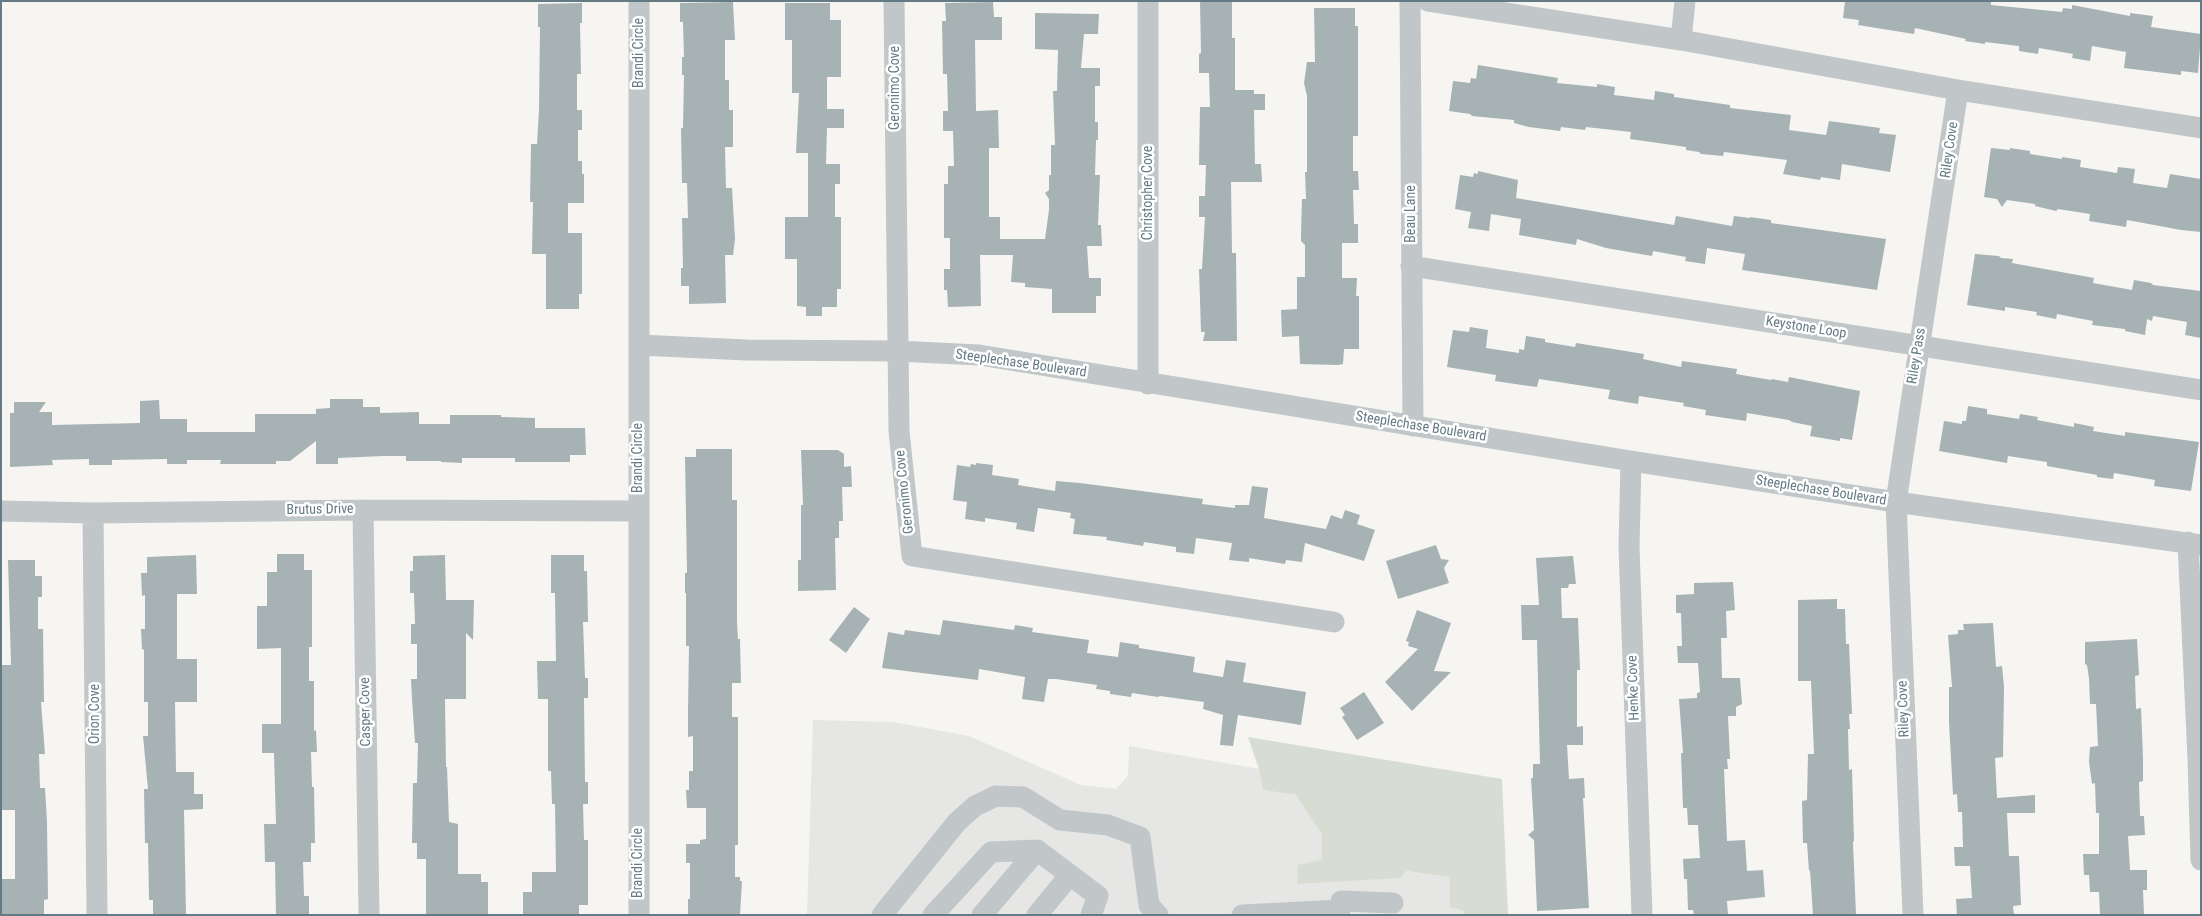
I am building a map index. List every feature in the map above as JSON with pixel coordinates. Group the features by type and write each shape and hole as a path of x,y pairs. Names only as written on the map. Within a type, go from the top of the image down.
{"street":[{"name":"Brandi Circle","path":"638,915 639,1"},
{"name":"Geronimo Cove","path":"894,1 899,431 912,556 1334,622"},
{"name":"Christopher Cove","path":"1148,1 1148,384"},
{"name":"Beau Lane","path":"1410,1 1413,426"},
{"path":"1428,1 1681,40 1958,90 2201,128"},
{"path":"1681,40 1685,1"},
{"name":"Riley Cove","path":"1941,210 1958,90"},
{"name":"Riley Pass","path":"1896,502 1918,346 1941,210"},
{"name":"Keystone Loop","path":"1411,266 2201,390"},
{"name":"Steeplechase Boulevard","path":"639,345 746,350 897,351 979,355 1631,462 2194,544"},
{"name":"Henke Cove","path":"1631,462 1629,547 1642,915"},
{"name":"Riley Cove","path":"1896,502 1913,915"},
{"name":"Brutus Drive","path":"1,511 93,513 363,510 638,511"},
{"name":"Casper Cove","path":"363,510 369,915"},
{"name":"Orion Cove","path":"93,513 97,915"},
{"path":"2194,544 2201,860"},
{"path":"882,915 957,822 975,806 996,796 1023,797 1060,820 1108,825 1140,838 1149,905 1158,915"},
{"path":"982,915 1037,850"},
{"path":"933,915 991,852 1037,850 1098,896 1091,915"},
{"path":"1037,915 1070,875"},
{"path":"1242,915 1340,910 1341,901 1393,903"}],"shaded area":[{"path":"813,720 893,722 969,736 1081,785 1116,789 1128,776 1129,746 1259,769 1263,790 1296,795 1322,835 1322,860 1451,877 1450,907 1464,911 1464,915 807,915"},
{"path":"1248,737 1502,779 1508,915 1464,915 1464,911 1450,907 1450,877 1406,871 1400,878 1297,884 1298,865 1322,860 1322,835 1296,795 1263,790 1259,769"}],"building":[{"path":"1200,1 1232,1 1232,38 1235,38 1235,90 1254,90 1254,94 1265,94 1265,110 1254,110 1255,164 1261,164 1262,182 1231,182 1232,253 1236,253 1237,341 1203,341 1205,332 1201,332 1199,269 1202,269 1205,217 1199,217 1199,196 1205,196 1206,165 1199,165 1200,107 1210,107 1209,73 1199,73 1199,54 1201,53"},
{"path":"1845,1 1991,1 1991,5 2062,12 2063,8 2072,9 2072,5 2130,16 2130,13 2153,16 2151,27 2201,34 2198,73 2181,71 2181,75 2124,68 2126,52 2092,46 2090,61 2072,58 2073,54 2039,48 2038,54 2019,51 2019,46 1965,41 1966,39 1915,28 1914,34 1858,25 1859,20 1843,18"},
{"path":"733,2 735,40 725,40 725,80 729,80 729,110 733,110 733,147 725,147 726,188 732,188 735,239 733,255 725,255 726,303 689,304 689,286 681,286 681,268 683,268 682,218 688,218 687,183 682,183 681,128 683,128 684,75 682,75 682,57 684,57 683,22 680,22 680,3"},
{"path":"993,2 994,17 1002,17 1002,40 975,40 976,111 998,110 999,148 989,148 989,217 1000,217 1000,239 1045,239 1049,199 1045,193 1049,190 1049,175 1051,175 1051,145 1055,145 1053,91 1057,91 1058,50 1035,49 1035,13 1099,14 1098,34 1084,34 1081,68 1100,68 1100,86 1095,86 1095,122 1098,122 1098,140 1096,140 1095,175 1100,175 1098,225 1101,225 1102,246 1087,246 1089,278 1101,278 1101,296 1096,296 1096,313 1052,313 1052,289 1025,287 1025,283 1011,282 1013,255 980,255 981,306 948,307 947,290 944,290 944,269 950,269 950,238 944,238 944,184 948,184 948,166 954,166 953,131 943,131 943,111 948,111 947,74 943,74 942,21 946,21 945,3"},
{"path":"582,3 582,23 580,23 581,74 577,74 577,110 582,110 582,130 578,130 578,161 582,161 582,174 584,174 584,203 568,203 568,233 582,233 582,294 579,294 579,309 546,309 546,254 532,254 533,202 530,202 531,144 537,144 539,110 540,27 538,27 538,4"},
{"path":"785,3 830,3 830,20 841,20 841,77 827,77 827,109 844,109 844,128 827,128 826,164 840,164 840,184 835,184 835,217 841,217 841,289 837,289 837,307 822,307 822,316 806,316 806,307 797,306 797,259 785,259 785,217 808,217 808,153 796,153 799,93 792,93 792,40 785,40"},
{"path":"1314,8 1355,8 1355,26 1358,26 1358,136 1353,136 1353,171 1358,171 1359,190 1353,190 1354,224 1358,224 1358,243 1342,243 1342,278 1357,278 1356,296 1359,296 1359,349 1344,349 1343,364 1338,365 1300,364 1299,336 1282,337 1281,310 1297,309 1297,277 1305,277 1305,245 1301,241 1302,199 1306,199 1305,172 1307,172 1307,96 1304,83 1307,62 1315,62"},
{"path":"1478,65 1558,78 1557,83 1597,87 1597,84 1615,87 1614,95 1654,100 1655,91 1674,94 1674,97 1730,105 1730,108 1791,115 1789,130 1826,135 1829,121 1880,128 1879,133 1896,135 1890,172 1842,164 1840,180 1821,177 1820,180 1783,174 1787,160 1724,152 1723,156 1701,154 1686,150 1686,147 1630,139 1631,132 1586,127 1585,130 1561,127 1560,131 1529,127 1514,123 1514,120 1472,116 1470,114 1449,111 1453,81 1470,83 1471,78 1476,79"},
{"path":"1991,148 2010,150 2010,148 2030,151 2030,154 2081,160 2080,167 2117,173 2118,167 2135,169 2133,183 2167,188 2170,174 2201,179 2201,232 2127,220 2126,227 2089,221 2090,214 2058,209 2056,211 2035,206 2035,204 2007,200 2002,207 1997,199 1984,197"},
{"path":"1478,171 1518,180 1516,198 1674,225 1676,216 1732,226 1734,216 1750,217 1771,220 1771,223 1886,239 1877,290 1742,270 1745,254 1707,248 1705,264 1685,261 1686,257 1653,251 1652,256 1606,248 1577,239 1576,245 1519,235 1521,219 1491,214 1489,231 1468,228 1471,212 1455,209 1460,175 1473,177 1474,173 1478,174"},
{"path":"1975,254 2013,259 2012,263 2094,278 2093,283 2132,290 2134,280 2153,285 2201,291 2201,338 2185,335 2187,322 2153,316 2152,321 2147,319 2145,335 2125,331 2125,329 2092,325 2093,321 2057,314 2056,319 2036,315 2037,312 2005,307 2005,311 1967,305"},
{"path":"1470,327 1488,330 1486,348 1519,353 1519,349 1524,350 1526,336 1545,339 1545,342 1575,347 1576,343 1644,354 1643,359 1681,367 1682,361 1737,369 1736,374 1771,380 1788,382 1789,377 1860,391 1852,440 1840,438 1840,441 1810,436 1812,426 1789,420 1747,413 1746,421 1705,415 1706,410 1683,406 1684,403 1639,396 1638,404 1608,399 1610,390 1539,379 1537,387 1522,385 1495,381 1496,375 1447,367 1453,330 1469,332"},
{"path":"330,399 363,399 363,407 380,407 380,413 419,412 419,424 450,424 450,415 501,415 501,417 535,418 535,428 585,428 586,455 570,455 570,462 515,462 515,458 462,458 462,463 406,461 406,456 384,456 338,458 338,464 316,464 316,441 290,461 276,461 276,464 220,464 221,460 187,460 187,464 167,464 167,459 112,460 112,465 89,465 89,459 52,460 53,465 10,467 10,413 14,413 14,402 46,402 39,412 52,412 52,425 140,423 140,401 159,400 160,419 187,419 187,432 255,432 255,414 316,414 316,409 330,408"},
{"path":"1968,406 1987,409 1987,414 2019,419 2020,414 2038,417 2037,420 2074,427 2074,423 2094,427 2093,431 2125,436 2125,432 2199,442 2191,491 2154,486 2155,480 2114,473 2113,479 2097,477 2097,475 2047,466 2047,462 2008,456 2007,463 1939,451 1944,421 1962,424 1962,421 1966,421"},
{"path":"696,449 732,449 732,500 737,500 737,622 738,639 740,639 741,683 732,683 732,717 738,717 738,845 735,845 735,877 740,877 740,881 742,881 740,915 688,915 690,863 686,863 686,844 700,844 700,840 706,839 706,808 687,808 686,790 689,790 689,771 693,771 693,736 688,737 689,646 686,646 685,457 696,457"},
{"path":"801,450 838,450 844,454 844,467 851,466 852,487 842,487 843,521 839,521 839,538 835,538 836,590 798,591 798,560 801,560 801,505 803,505"},
{"path":"976,463 993,465 992,475 1019,479 1018,485 1055,491 1056,481 1080,483 1203,499 1202,504 1235,508 1235,505 1249,505 1252,486 1268,488 1264,518 1326,529 1331,515 1342,519 1345,510 1360,515 1357,524 1375,530 1364,561 1305,543 1302,562 1286,560 1285,564 1249,558 1249,562 1229,560 1232,543 1196,538 1194,554 1176,552 1176,547 1144,542 1143,546 1106,540 1107,537 1073,534 1075,519 1070,518 1071,513 1038,508 1034,532 1016,529 1017,523 985,518 985,522 965,519 967,502 953,500 957,465 970,467 971,464 976,465"},
{"path":"1436,545 1441,559 1449,560 1444,568 1449,583 1398,599 1386,561"},
{"path":"277,554 304,554 304,570 312,570 312,647 309,647 309,681 314,681 314,731 316,730 317,752 311,752 315,843 311,843 311,862 303,862 304,896 309,896 309,915 276,915 275,862 265,862 264,824 276,824 274,753 262,753 262,724 281,724 281,648 257,649 257,606 267,606 267,572 277,572"},
{"path":"196,555 197,594 177,594 177,659 197,659 197,702 175,702 176,772 194,772 194,794 203,794 203,809 184,810 186,915 153,915 153,900 149,900 148,843 145,843 144,789 148,789 143,736 148,736 148,702 144,702 144,649 142,650 141,629 145,629 145,595 142,596 141,573 147,573 147,557"},
{"path":"445,555 446,600 474,600 473,640 466,633 466,699 445,699 449,822 458,824 458,874 481,874 481,882 488,882 488,915 426,915 426,859 417,859 417,843 412,843 413,783 417,783 418,743 415,743 411,679 417,679 417,644 411,644 411,624 415,624 414,593 410,593 410,571 413,571 413,556"},
{"path":"551,555 584,555 584,571 587,571 588,622 583,622 585,678 588,678 588,698 584,698 585,782 588,782 588,804 583,804 584,840 588,840 588,905 579,905 579,915 523,915 523,892 532,892 532,872 556,872 555,804 552,804 551,771 548,771 548,699 538,699 537,661 556,661 555,593 551,593"},
{"path":"1573,556 1576,584 1569,584 1568,588 1561,588 1562,618 1578,618 1580,670 1577,670 1577,727 1583,726 1583,745 1567,745 1569,779 1584,778 1585,798 1583,798 1589,908 1537,911 1534,840 1528,835 1534,830 1531,778 1533,778 1533,764 1540,764 1537,640 1522,640 1521,605 1539,605 1536,558"},
{"path":"8,560 35,560 35,576 42,576 42,597 38,597 38,629 43,629 44,702 41,702 45,754 39,754 40,788 45,788 47,822 48,899 44,900 44,915 1,915 1,879 15,879 15,810 1,810 1,665 11,665"},
{"path":"1733,582 1735,610 1726,611 1727,638 1721,638 1722,678 1740,678 1742,704 1736,707 1736,716 1728,716 1730,759 1727,759 1728,769 1724,769 1727,841 1745,840 1747,871 1763,870 1765,897 1727,901 1728,915 1694,915 1693,910 1688,910 1687,879 1684,879 1683,859 1700,858 1698,825 1688,825 1687,808 1683,808 1681,753 1683,753 1679,699 1697,698 1697,693 1700,692 1698,663 1678,663 1677,646 1682,646 1681,613 1676,613 1676,595 1694,594 1694,583"},
{"path":"1837,599 1837,609 1845,609 1846,644 1849,644 1852,714 1849,714 1850,729 1848,729 1849,770 1852,769 1856,915 1813,915 1807,843 1803,843 1802,801 1807,800 1808,754 1814,754 1811,681 1798,681 1798,600"},
{"path":"854,607 870,619 846,653 829,640"},
{"path":"1417,610 1451,623 1434,671 1451,672 1412,711 1385,682 1418,649 1408,646 1409,642 1406,641"},
{"path":"943,620 1014,630 1015,625 1033,628 1032,632 1089,640 1087,653 1118,657 1120,642 1139,645 1139,648 1195,657 1193,672 1223,677 1226,660 1246,663 1243,682 1306,692 1301,725 1238,715 1233,746 1220,745 1223,715 1203,709 1204,702 1132,693 1131,697 1110,694 1110,691 1096,689 1097,685 1048,679 1044,702 1022,699 1025,677 979,669 978,680 882,668 888,632 904,635 905,630 940,635"},
{"path":"1993,623 1996,667 2002,666 2004,687 2003,757 1995,758 1997,798 2035,795 2035,813 2007,813 2009,856 2019,856 2021,905 2013,906 2014,915 1957,915 1956,899 1972,898 1970,866 1955,866 1954,847 1963,847 1962,812 1958,812 1957,794 1953,795 1949,722 1949,687 1952,687 1948,635 1958,634 1958,630 1964,630 1963,624"},
{"path":"2137,639 2139,675 2135,676 2136,709 2141,708 2143,758 2143,781 2139,782 2140,816 2144,816 2145,835 2128,836 2130,870 2147,870 2147,890 2143,890 2144,915 2100,915 2099,892 2090,892 2089,875 2084,875 2083,854 2099,854 2099,813 2096,813 2095,783 2092,784 2089,762 2090,747 2098,746 2096,704 2090,704 2089,678 2087,665 2085,664 2085,642"},
{"path":"1364,692 1384,723 1357,740 1342,717 1345,715 1340,708"}]}
